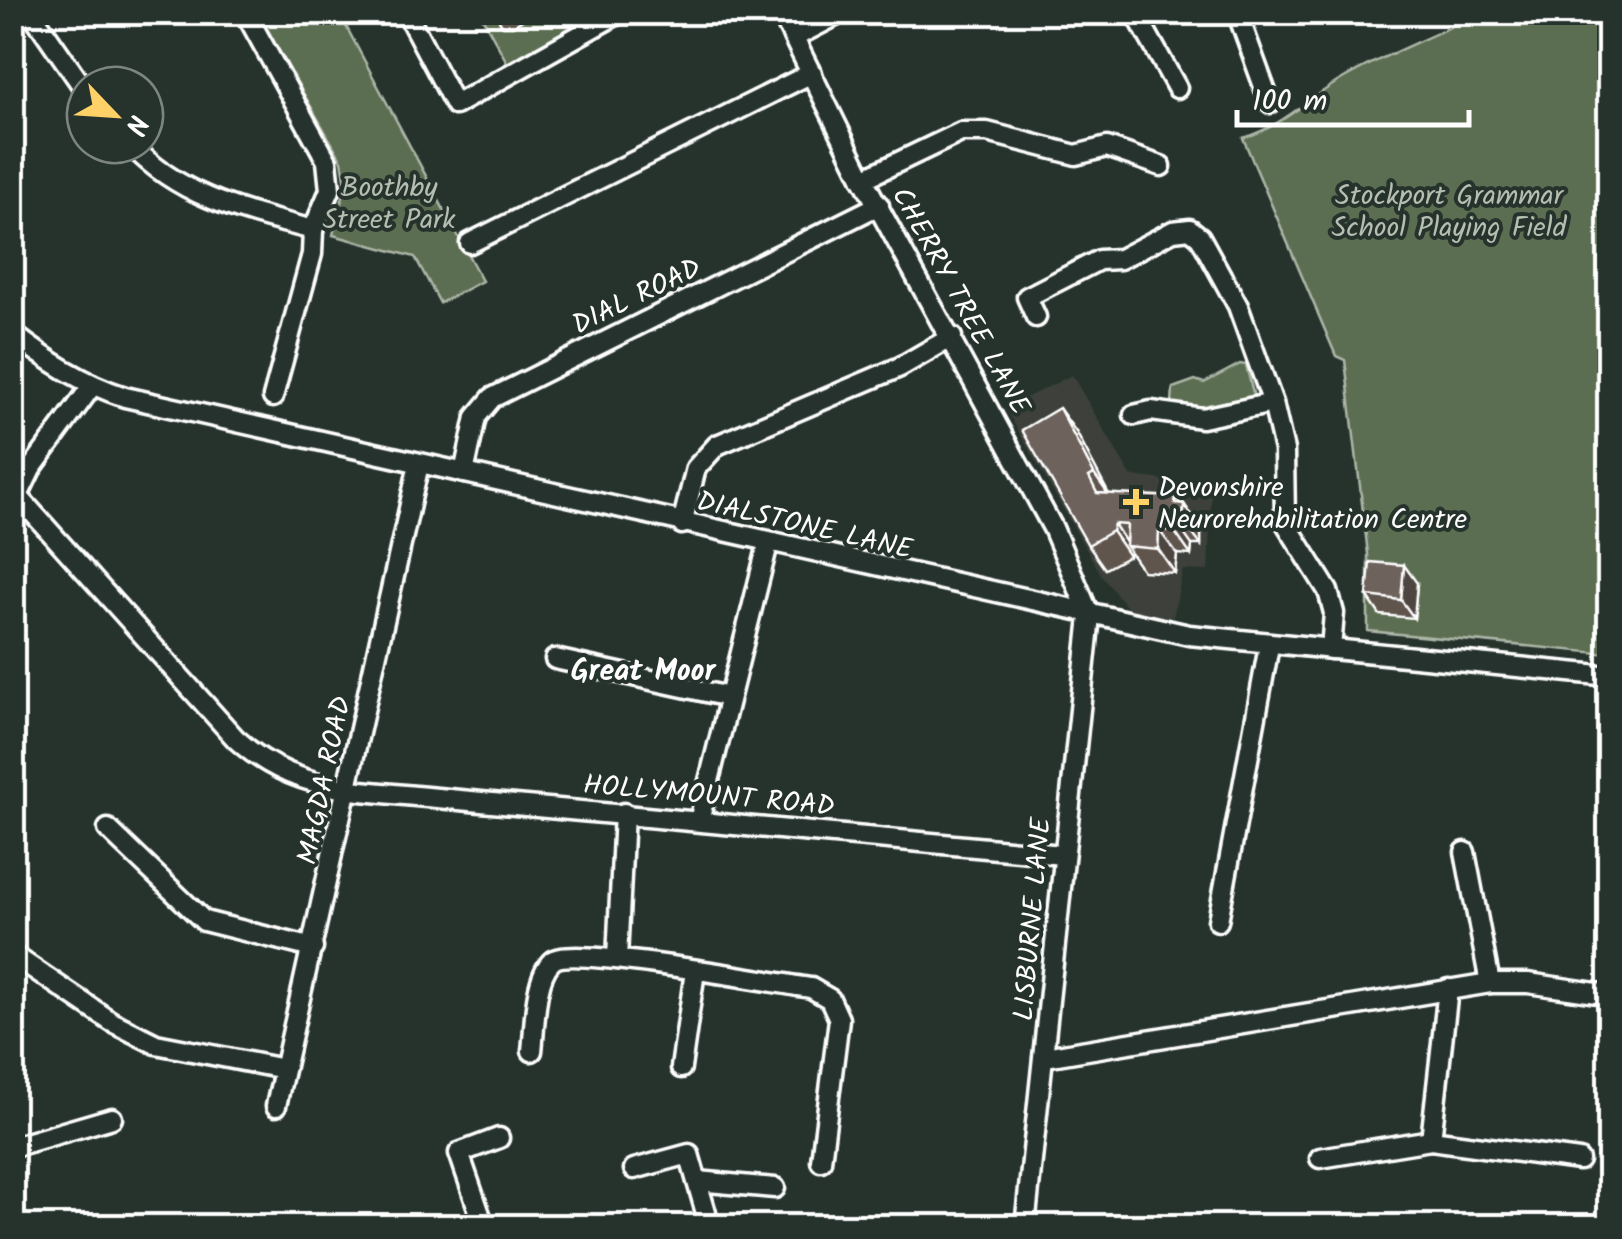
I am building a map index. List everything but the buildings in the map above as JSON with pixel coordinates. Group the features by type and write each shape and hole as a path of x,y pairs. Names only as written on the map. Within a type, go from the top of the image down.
{"street":[{"path":"32,12 68,65"},
{"path":"245,12 327,161 330,190 314,230 312,254 273,397"},
{"path":"406,12 455,104 621,12"},
{"name":"CHERRY TREE LANE","path":"781,12 864,178 1054,528 1090,616"},
{"path":"794,37 842,12"},
{"path":"1135,12 1177,88"},
{"path":"1238,12 1270,92"},
{"path":"470,243 812,74"},
{"path":"864,178 961,132 987,132 1076,155 1107,148 1161,166"},
{"path":"155,165 176,182 229,208 314,230"},
{"name":"DIAL ROAD","path":"464,473 476,417 492,398 879,206"},
{"path":"1036,316 1027,298 1098,260 1120,258 1173,231 1190,229 1200,237 1238,306 1273,403 1284,450 1285,522 1328,592 1334,613 1331,650"},
{"name":"DIALSTONE LANE","path":"12,334 45,360 92,386 1090,616 1269,646 1610,676"},
{"path":"682,524 696,468 717,445 900,368 952,337"},
{"path":"15,501 92,386"},
{"path":"1134,415 1151,411 1202,418 1273,403"},
{"name":"MAGDA ROAD","path":"276,1106 350,790 419,464"},
{"name":"HOLLYMOUNT ROAD","path":"15,501 258,759 316,784 1063,855"},
{"path":"699,821 768,544"},
{"name":"LISBURNE LANE","path":"1025,1226 1046,1058 1063,855 1090,616"},
{"path":"1218,921 1269,646"},
{"path":"554,659 729,697"},
{"path":"617,959 624,813"},
{"path":"108,828 204,922 313,948"},
{"path":"1466,852 1490,983"},
{"path":"12,954 112,1022 156,1044 284,1069"},
{"path":"531,1051 542,982 552,961 572,954 811,988 830,999 839,1020 829,1138 821,1161"},
{"path":"681,1068 695,971"},
{"path":"1046,1058 1490,983 1528,983 1610,995"},
{"path":"1431,1140 1448,989"},
{"path":"12,1147 112,1118"},
{"path":"484,1226 459,1153 499,1138"},
{"path":"1320,1158 1431,1140 1579,1160"},
{"path":"634,1170 689,1154 706,1213 705,1226"},
{"path":"697,1181 775,1188"}],"shaded area":[{"name":"Devonshire Neurorehabilitation Centre","path":"1072,375 1131,476 1212,485 1208,571 1183,570 1173,617 1131,612 1103,578 1005,408"}],"green space":[{"name":"Boothby Street Park","path":"339,13 482,281 440,303 415,257 333,235 346,184 342,161 258,14"},
{"path":"480,13 568,13 576,27 508,64"},
{"name":"Stockport Grammar School Playing Field","path":"1479,13 1596,13 1610,52 1609,654 1368,631 1368,554 1345,360 1336,356 1243,138 1271,126 1360,69"},
{"path":"1240,364 1246,365 1254,397 1202,411 1181,409 1172,403 1173,388 1195,380 1204,383"}],"place":[{"name":"Devonshire Neurorehabilitation Centre","path":"1136,502"}],"district":[{"name":"Great Moor","path":"643,670"}]}
